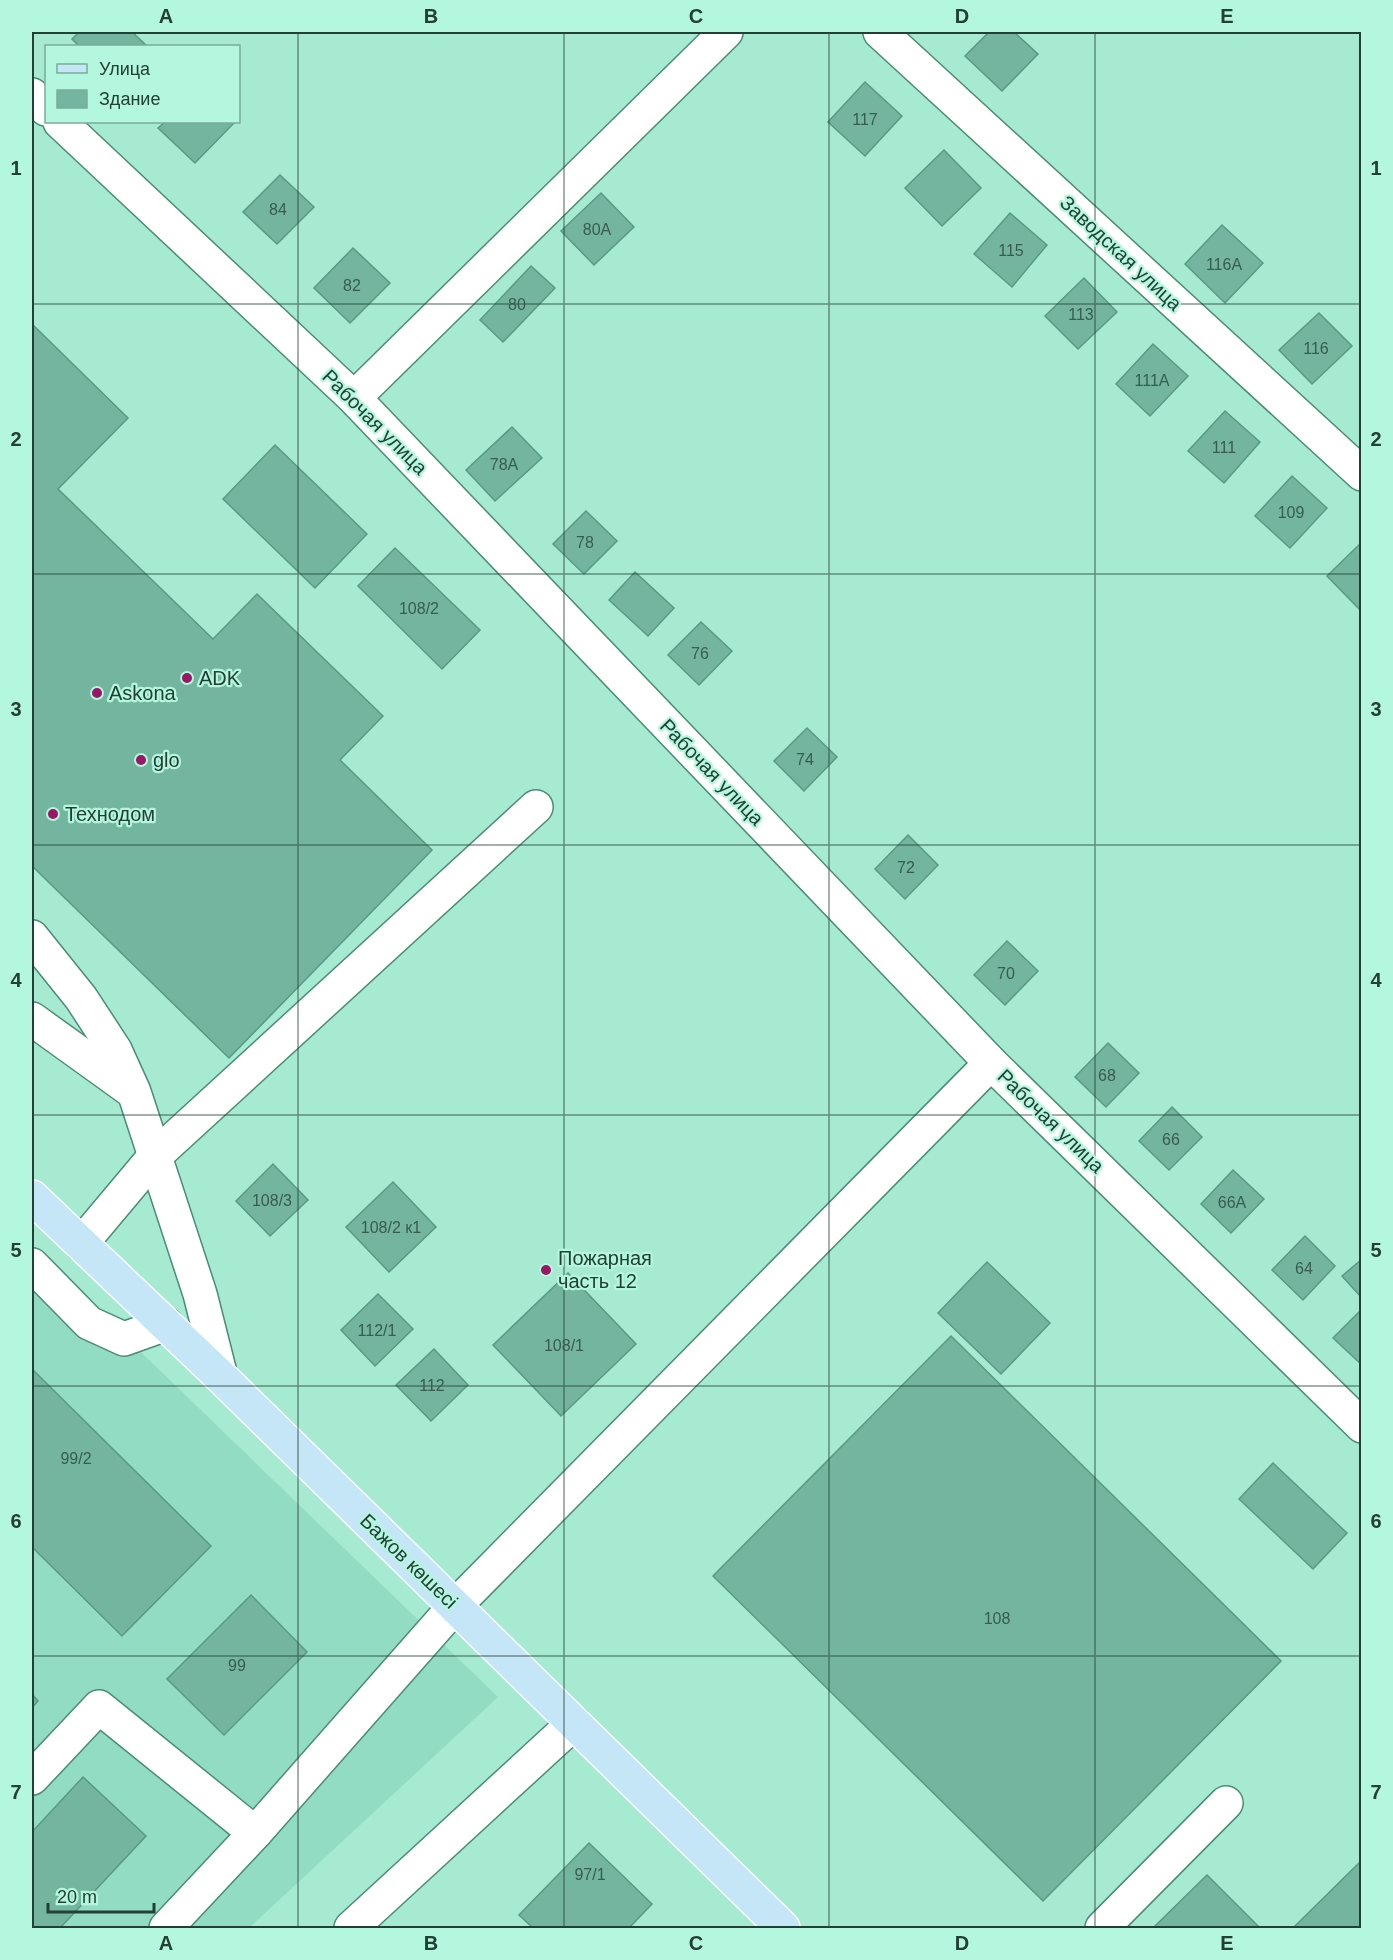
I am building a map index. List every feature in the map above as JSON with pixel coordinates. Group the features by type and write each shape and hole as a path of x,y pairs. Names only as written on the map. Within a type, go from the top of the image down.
{"main road":[{"name":"Бажов көшесі","path":"32,1197 221,1377 783,1929"}],"street":[{"path":"354,398 726,32"},
{"name":"Заводская улица","path":"880,32 1362,474"},
{"path":"32,95 45,108"},
{"name":"Рабочая улица","path":"61,123 354,398 991,1063 1362,1426"},
{"path":"81,1244 154,1157 536,807"},
{"path":"32,937 81,998 115,1050 134,1092 200,1294 221,1377"},
{"path":"32,1019 134,1092"},
{"path":"166,1929 255,1833 455,1606 991,1063"},
{"path":"32,1265 89,1323 124,1339 166,1324"},
{"path":"32,1778 99,1707 255,1833"},
{"path":"351,1929 574,1723"},
{"path":"1102,1929 1226,1803"}],"shaded area":[{"path":"32,1247 498,1697 249,1928 32,1928"}],"building":[{"path":"79,32 132,32 146,45 78,45 72,39"},
{"path":"989,32 1014,32 1038,54 1002,91 965,56"},
{"path":"865,82 902,116 865,156 828,122"},
{"path":"164,123 234,123 195,163 158,128"},
{"path":"944,150 981,188 942,226 905,188"},
{"path":"280,175 314,207 277,244 243,212"},
{"path":"601,193 634,227 594,265 561,231"},
{"path":"1010,213 1047,245 1012,287 974,254"},
{"path":"1222,225 1263,263 1225,303 1185,264"},
{"path":"353,248 390,283 350,323 314,288"},
{"path":"531,266 555,288 503,342 480,320"},
{"path":"1084,278 1117,312 1078,349 1045,316"},
{"path":"1319,313 1352,346 1312,384 1279,350"},
{"name":"ADK","path":"32,324 128,418 58,489 213,639 257,594 383,716 340,760 432,850 229,1058 32,866"},
{"path":"1153,344 1188,376 1150,416 1116,384"},
{"path":"1225,411 1260,442 1224,483 1188,451"},
{"path":"512,427 542,458 495,501 466,470"},
{"path":"275,445 367,534 315,588 223,499"},
{"path":"1292,476 1327,508 1290,548 1255,516"},
{"path":"586,511 617,541 584,574 553,544"},
{"path":"1362,542 1362,608 1360,610 1327,576"},
{"path":"395,548 480,630 442,669 358,586"},
{"path":"635,572 674,608 648,636 609,600"},
{"path":"701,622 732,651 699,685 668,655"},
{"path":"807,728 837,757 804,791 774,761"},
{"path":"908,835 938,865 905,899 875,869"},
{"path":"1007,941 1038,971 1005,1005 974,975"},
{"path":"1108,1043 1139,1073 1106,1107 1075,1077"},
{"path":"1172,1107 1202,1137 1169,1170 1139,1141"},
{"path":"273,1164 308,1200 270,1236 236,1201"},
{"path":"1233,1170 1264,1199 1231,1233 1201,1204"},
{"path":"393,1182 436,1227 389,1272 346,1227"},
{"path":"1305,1236 1335,1266 1303,1300 1272,1270"},
{"path":"1362,1259 1362,1298 1342,1276"},
{"path":"987,1262 1050,1323 1001,1374 938,1313"},
{"path":"568,1273 636,1344 561,1416 493,1345"},
{"path":"378,1294 413,1329 375,1366 341,1330"},
{"path":"1362,1309 1362,1365 1333,1338"},
{"path":"951,1336 1281,1661 1043,1901 713,1576"},
{"path":"434,1349 468,1385 431,1421 396,1385"},
{"path":"32,1369 211,1546 122,1636 32,1547"},
{"path":"1273,1463 1347,1533 1313,1569 1239,1499"},
{"path":"251,1595 307,1652 224,1735 167,1679"},
{"path":"32,1694 38,1701 32,1708"},
{"path":"83,1777 146,1836 60,1928 32,1928 32,1832"},
{"path":"589,1843 652,1904 629,1928 533,1928 519,1915"},
{"path":"1362,1860 1362,1928 1293,1928"},
{"path":"1207,1875 1260,1928 1153,1928"}],"place":[{"name":"ADK","path":"187,678"},
{"name":"Askona","path":"97,693"},
{"name":"glo","path":"141,760"},
{"name":"Технодом","path":"53,814"},
{"name":"Пожарная часть 12","path":"546,1270"}]}
